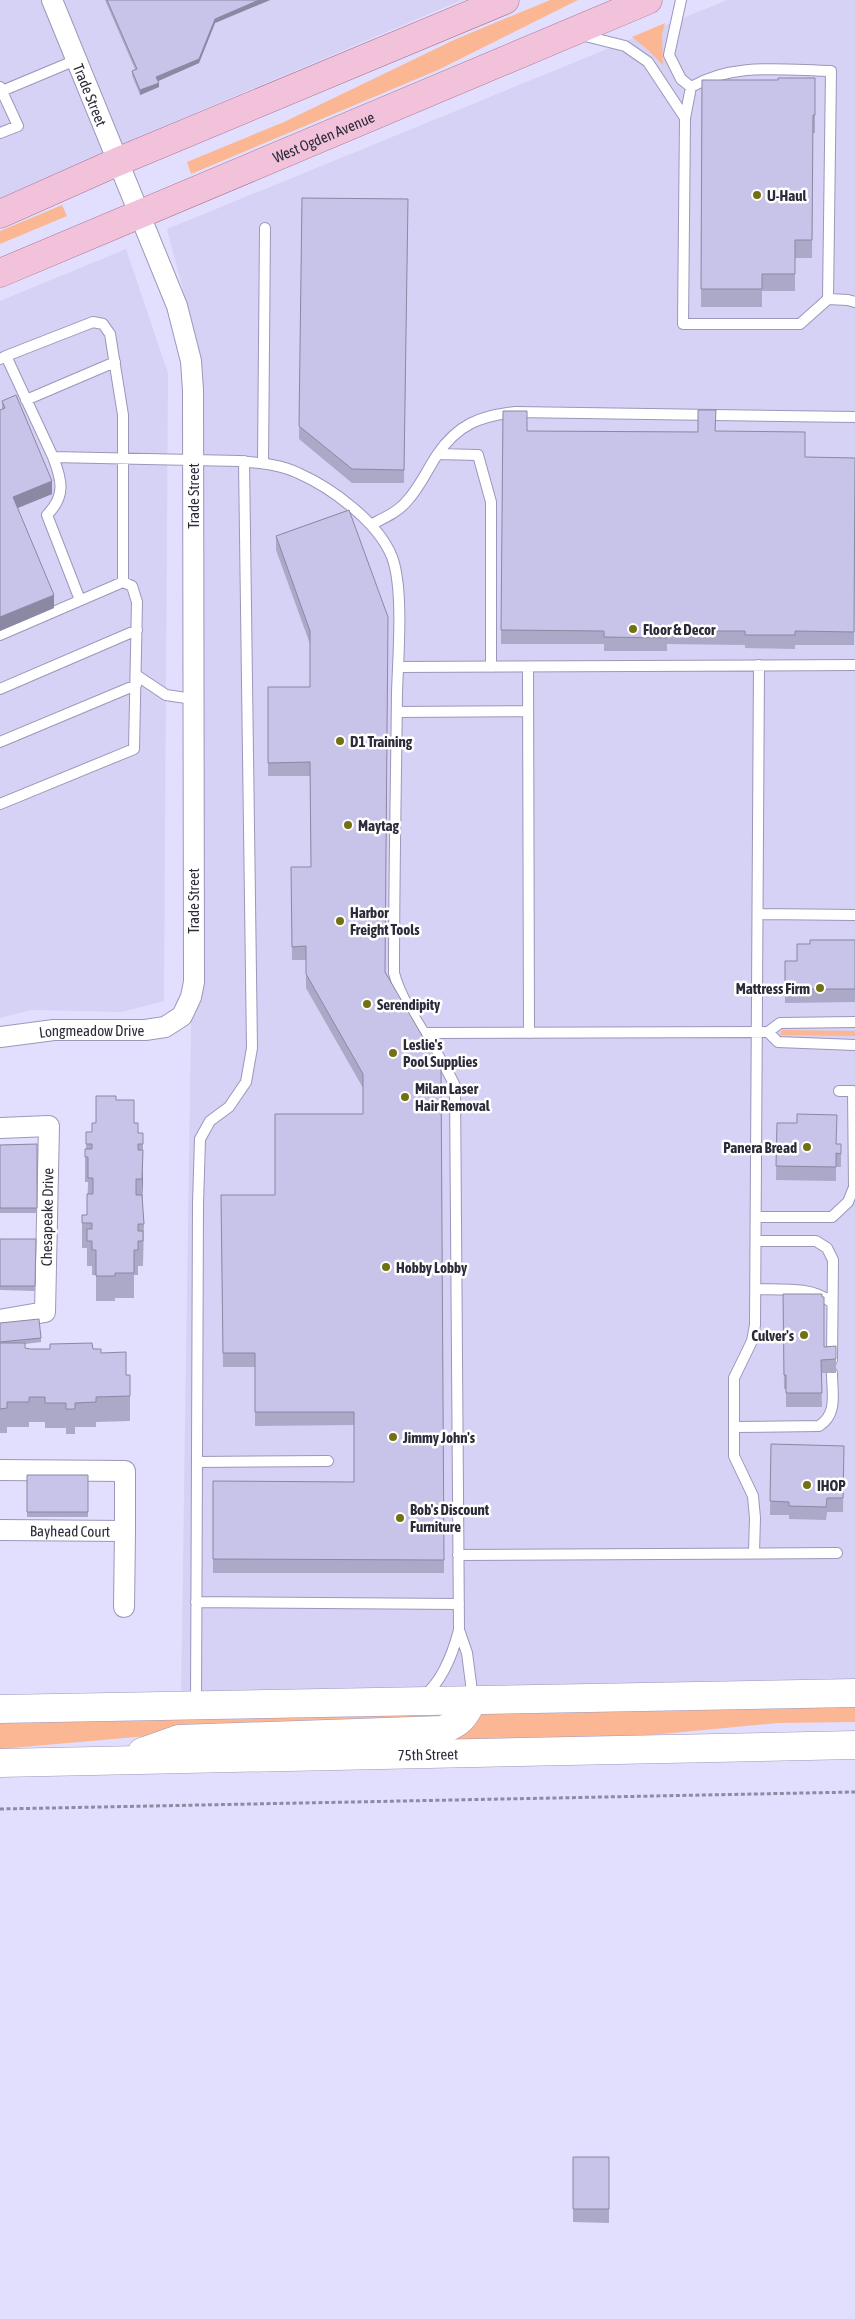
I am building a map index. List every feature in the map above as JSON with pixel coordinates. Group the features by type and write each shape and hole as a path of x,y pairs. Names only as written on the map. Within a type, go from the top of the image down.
{"main road":[{"path":"0,214 117,162 506,0"},
{"name":"West Ogden Avenue","path":"0,273 648,0"},
{"path":"0,1709 855,1693"},
{"path":"119,1760 179,1739 442,1730 457,1724 466,1714 473,1700"},
{"name":"75th Street","path":"0,1763 855,1745"}],"street":[{"name":"Trade Street","path":"52,0 177,306 185,332 193,390 194,982 191,997 182,1016"},
{"name":"Longmeadow Drive","path":"0,1037 54,1030 165,1028 182,1016"},
{"name":"Chesapeake Drive","path":"0,1128 49,1126 45,1312 0,1320"},
{"path":"0,1470 125,1471 125,1530"},
{"name":"Bayhead Court","path":"0,1530 125,1530 124,1607"}],"lane":[{"path":"681,0 669,55 681,79 691,87"},
{"path":"573,32 625,46 648,62 685,118"},
{"path":"0,134 18,126 1,89 76,60"},
{"path":"828,299 831,71 742,69 708,77 691,87 685,118 683,324 800,324 828,299 853,300"},
{"path":"263,463 265,228"},
{"path":"80,600 47,515 55,507 62,478 26,400 3,358 93,322 103,324 110,334 123,416 123,582"},
{"path":"26,400 115,362"},
{"path":"372,524 395,512 407,502 438,454 461,429 487,416 516,412 855,417"},
{"path":"438,454 478,454 490,502 491,667"},
{"path":"53,457 263,463 298,472 353,508 372,524 391,556 397,580 398,667 394,973 398,988 445,1064 455,1086 459,1630 453,1652 442,1673 431,1690 418,1701"},
{"path":"196,1705 200,1139 210,1121 229,1107 246,1082 252,1048 244,462"},
{"path":"0,635 123,582 132,586 137,602 134,750 0,804"},
{"path":"0,689 137,630"},
{"path":"754,1552 755,1518 753,1496 734,1456 734,1378 752,1341 755,1325 756,1216 762,1032 758,914 759,665"},
{"path":"398,667 855,665"},
{"path":"528,667 529,1033"},
{"path":"136,680 166,695 193,699"},
{"path":"0,742 136,680"},
{"path":"397,712 528,711"},
{"path":"758,914 855,915"},
{"path":"426,1033 762,1032 780,1023 855,1022"},
{"path":"762,1032 778,1042 855,1045"},
{"path":"756,1216 832,1217 848,1202 854,1187 852,1091 839,1091"},
{"path":"756,1241 816,1241 827,1248 833,1260 831,1302 832,1360"},
{"path":"756,1288 808,1291 818,1293 831,1302"},
{"path":"734,1427 819,1426 826,1422 832,1414 832,1373"},
{"path":"197,1462 328,1461"},
{"path":"458,1555 837,1553"},
{"path":"196,1602 459,1604"},
{"path":"459,1630 467,1653 473,1700"}],"path":[{"path":"0,1809 855,1792"}],"shaded area":[{"path":"0,0 462,0 134,139 90,161 0,200"},
{"path":"550,0 578,0 438,70 191,174 187,162 284,122 456,39"},
{"path":"727,0 855,0 855,1682 181,1692 201,358 167,229"},
{"path":"665,23 662,35 663,65 632,37"},
{"path":"62,205 67,216 0,244 0,231"},
{"path":"126,249 168,373 164,1001 122,1012 31,1010 0,1018 0,301"},
{"path":"782,1030 855,1031 855,1036 780,1035"},
{"path":"855,1704 855,1722 778,1723 609,1739 406,1742 477,1711"},
{"path":"447,1712 444,1722 136,1737 0,1749 0,1719"}],"building":[{"path":"107,0 259,0 215,19 199,59 156,77 159,83 140,90 132,71 137,69"},
{"name":"U-Haul","path":"778,78 815,78 812,240 795,240 795,274 762,274 762,289 701,289 702,80 778,80"},
{"path":"302,198 408,199 404,470 352,469 299,426"},
{"path":"16,395 52,481 13,497 54,595 0,617 0,410 5,408 2,401"},
{"path":"698,410 716,410 715,431 805,432 805,457 855,458 854,632 795,631 795,635 745,635 745,631 667,631 667,638 604,637 604,631 501,630 503,411 527,411 527,431 698,432"},
{"path":"349,510 388,617 385,972 441,1068 444,1560 213,1559 213,1481 354,1482 354,1412 255,1412 255,1353 223,1353 221,1195 275,1195 275,1114 363,1114 363,1074 306,974 306,946 292,947 291,867 311,867 310,762 268,763 268,687 310,687 310,631 276,536"},
{"name":"Mattress Firm","path":"810,940 855,940 855,989 785,989 785,961 797,961 797,944 810,944"},
{"path":"96,1096 116,1096 116,1100 134,1100 134,1123 138,1123 138,1133 143,1133 143,1144 138,1144 138,1150 143,1150 142,1179 136,1179 136,1195 142,1195 144,1224 138,1224 138,1231 143,1231 143,1241 138,1241 138,1250 134,1250 134,1273 96,1276 96,1250 92,1250 92,1241 87,1241 87,1229 92,1229 92,1223 82,1223 82,1215 87,1215 87,1194 93,1194 93,1178 88,1178 88,1157 85,1157 85,1149 92,1149 92,1144 86,1144 86,1132 92,1132 92,1123 96,1123"},
{"name":"Panera Bread","path":"797,1114 837,1115 836,1144 841,1144 841,1154 836,1153 836,1167 776,1166 777,1123 797,1123"},
{"path":"37,1144 37,1208 0,1208 0,1145"},
{"path":"0,1239 36,1239 35,1286 0,1286"},
{"name":"Culver's","path":"783,1294 822,1294 822,1297 824,1297 824,1347 836,1346 836,1359 821,1360 822,1393 786,1393"},
{"path":"39,1319 41,1338 0,1342 0,1323"},
{"path":"0,1343 25,1343 25,1348 50,1349 50,1344 92,1343 93,1349 101,1349 101,1353 126,1352 126,1375 130,1375 130,1396 96,1397 96,1402 75,1403 75,1409 66,1409 66,1403 45,1403 45,1397 29,1397 29,1402 7,1402 7,1408 0,1409"},
{"name":"IHOP","path":"771,1444 844,1446 843,1498 827,1498 826,1507 789,1506 789,1502 770,1501"},
{"path":"27,1475 88,1475 88,1512 27,1512"},
{"path":"573,2157 609,2157 609,2209 573,2209"}],"place":[{"name":"U-Haul","path":"757,195"},
{"name":"Floor & Decor","path":"633,629"},
{"name":"D1 Training","path":"340,741"},
{"name":"Maytag","path":"348,825"},
{"name":"Harbor Freight Tools","path":"340,921"},
{"name":"Mattress Firm","path":"820,988"},
{"name":"Serendipity","path":"367,1004"},
{"name":"Leslie's Pool Supplies","path":"393,1053"},
{"name":"Milan Laser Hair Removal","path":"405,1097"},
{"name":"Panera Bread","path":"807,1147"},
{"name":"Hobby Lobby","path":"386,1267"},
{"name":"Culver's","path":"804,1335"},
{"name":"Jimmy John's","path":"393,1437"},
{"name":"IHOP","path":"807,1485"},
{"name":"Bob's Discount Furniture","path":"400,1518"}]}
